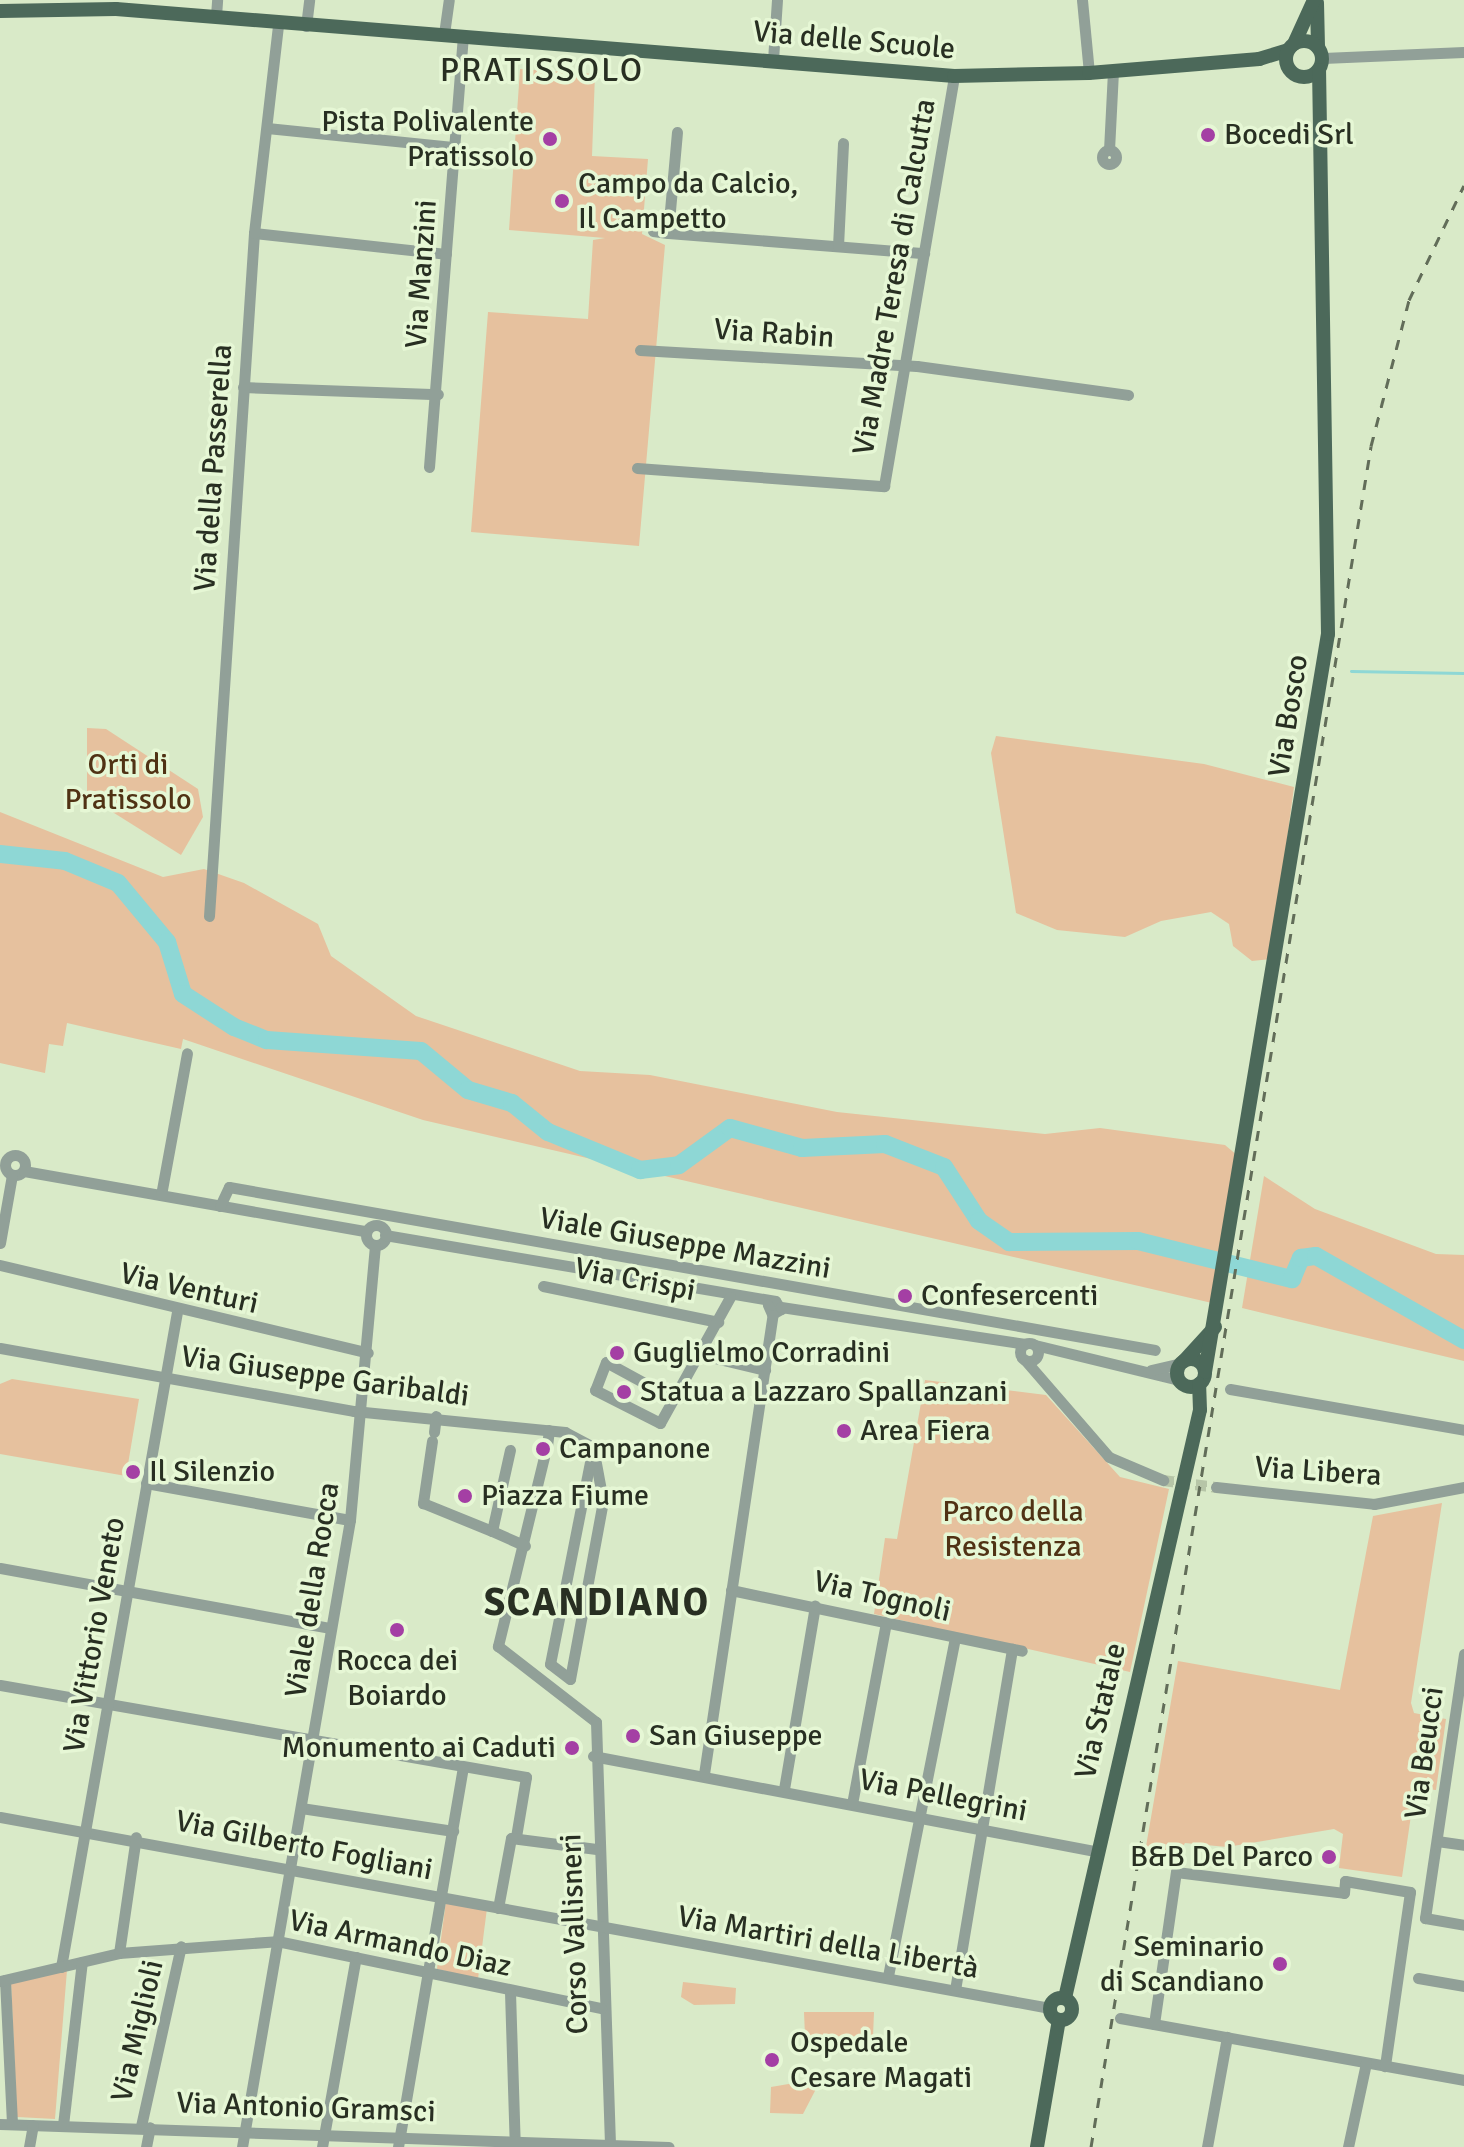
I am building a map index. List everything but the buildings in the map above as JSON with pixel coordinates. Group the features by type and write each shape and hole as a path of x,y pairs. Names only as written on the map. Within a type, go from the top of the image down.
{"main road":[{"name":"Via Bosco","path":"1291,47 1315,0"},
{"name":"Via Bosco","path":"1218,1320 1328,634 1320,58 1315,0"},
{"name":"Via delle Scuole","path":"0,11 30,3 954,76 1089,73 1259,59 1291,47"},
{"path":"1320,58 1291,47 1294,74 1321,117"},
{"path":"1294,74 1320,58"},
{"name":"Via delle Scuole","path":"1259,59 1294,74"},
{"path":"1182,1362 1218,1320"},
{"name":"Via Statale","path":"1037,2147 1059,2020 1073,2010 1065,1998 1095,1851 1194,1437 1202,1378 1218,1320"},
{"path":"1181,1382 1202,1378 1197,1360 1182,1362"},
{"name":"Via Statale","path":"1182,1362 1181,1382 1194,1437"},
{"path":"1059,2020 1050,2008 1065,1998"}],"street":[{"path":"216,16 217,0"},
{"path":"306,26 309,0"},
{"path":"444,34 449,0"},
{"path":"773,60 777,0"},
{"path":"1082,0 1089,73"},
{"name":"Via della Passerella","path":"209,916 254,233 278,24"},
{"name":"Via Manzini","path":"429,467 438,394 463,36"},
{"path":"1320,58 1464,52"},
{"path":"1109,150 1113,71"},
{"name":"Via Madre Teresa di Calcutta","path":"637,468 884,486 954,76"},
{"path":"267,128 455,147"},
{"path":"668,233 677,132"},
{"path":"838,246 843,143"},
{"path":"653,231 924,253"},
{"path":"254,233 446,254"},
{"name":"Via Rabin","path":"640,350 905,365 1128,395"},
{"path":"243,387 438,394"},
{"path":"161,1195 187,1053"},
{"path":"0,1243 6,1169 19,1156 24,1171"},
{"path":"6,1169 366,1231 375,1245 385,1235"},
{"name":"Viale Giuseppe Mazzini","path":"220,1206 229,1187 1155,1350"},
{"name":"Viale Giuseppe Mazzini","path":"366,1231 377,1225 385,1235 730,1297 774,1309 985,1341 1030,1353 1061,1354 1150,1370 1181,1382"},
{"name":"Viale della Rocca","path":"242,2147 350,1520 365,1412 375,1245"},
{"name":"Via Venturi","path":"0,1265 177,1312 368,1353"},
{"name":"Via Crispi","path":"543,1286 718,1322"},
{"path":"672,1398 606,1362 595,1390 660,1423 730,1297"},
{"path":"704,1774 774,1309"},
{"name":"Via Vittorio Veneto","path":"61,1967 177,1312"},
{"name":"Via Giuseppe Garibaldi","path":"0,1348 365,1412 436,1416 549,1430 593,1447"},
{"path":"1030,1353 1043,1382 1109,1457 1163,1480"},
{"path":"698,1354 765,1370"},
{"name":"Viale Giuseppe Mazzini","path":"1150,1370 1182,1362"},
{"path":"1230,1389 1464,1430"},
{"path":"436,1416 423,1503 525,1546 549,1430"},
{"path":"492,1531 514,1425"},
{"path":"593,1447 603,1495 570,1679 550,1664 593,1447"},
{"path":"146,1483 350,1520"},
{"name":"Via Libera","path":"1216,1487 1374,1504 1464,1487"},
{"name":"Corso Vallisneri","path":"525,1546 498,1646 596,1722 593,1756 598,1925 610,2145"},
{"path":"571,1554 593,1559"},
{"path":"0,1568 331,1628"},
{"name":"Via Tognoli","path":"731,1590 1017,1650 984,1826"},
{"path":"784,1789 815,1606"},
{"path":"852,1804 886,1622"},
{"path":"888,1976 955,1638"},
{"name":"Via Beucci","path":"1464,1654 1425,1918 1464,1925"},
{"path":"0,1685 107,1703 311,1745 526,1777 498,1908"},
{"name":"Via Pellegrini","path":"593,1756 984,1826 1095,1851"},
{"path":"398,2141 463,1768"},
{"path":"301,1808 453,1831"},
{"name":"Via Gilberto Fogliani","path":"0,1817 290,1864 442,1898 598,1925"},
{"path":"955,1990 984,1826"},
{"path":"119,1953 136,1837"},
{"path":"513,1837 596,1849"},
{"name":"Via Beucci","path":"1437,1841 1464,1845"},
{"path":"1154,2024 1176,1872 1344,1893 1345,1881 1410,1892 1385,2066"},
{"name":"Via Martiri della Libertà","path":"598,1925 1050,2008"},
{"name":"Via Armando Diaz","path":"3,1980 119,1953 277,1941 510,1992 601,2008"},
{"name":"Via Miglioli","path":"146,2147 145,2127 181,1946"},
{"path":"322,2147 356,1957"},
{"path":"63,2125 82,1962"},
{"path":"1418,1978 1464,1986"},
{"path":"3,1980 6,2124"},
{"path":"510,1992 515,2144"},
{"path":"1120,2018 1464,2080"},
{"path":"1207,2147 1227,2037"},
{"path":"1348,2147 1366,2063"},
{"name":"Via Antonio Gramsci","path":"6,2124 324,2133 398,2141 669,2147"},
{"path":"29,2147 33,2125"}],"green space":[{"path":"520,69 595,74 592,156 648,159 642,234 665,245 639,546 471,532 488,312 588,319 593,240 605,238 509,230"},
{"name":"Orti di Pratissolo","path":"87,728 106,729 198,789 203,817 181,855 87,796"},
{"path":"996,736 1204,764 1294,787 1271,959 1252,961 1233,946 1229,924 1211,912 1161,921 1125,937 1057,930 1016,913 991,753"},
{"path":"0,812 163,877 204,869 244,883 318,924 331,956 416,1016 580,1071 650,1075 837,1112 1045,1134 1100,1128 1225,1145 1238,1156 1212,1303 423,1120 183,1039 181,1049 67,1023 63,1046 49,1044 45,1073 0,1063"},
{"path":"1264,1176 1315,1209 1436,1254 1464,1255 1464,1361 1242,1308"},
{"path":"12,1379 139,1399 126,1476 0,1454 0,1384"},
{"name":"Parco della Resistenza","path":"925,1380 1046,1395 1120,1477 1169,1489 1130,1672 874,1614 885,1538 897,1539"},
{"path":"1442,1503 1411,1703 1414,1713 1446,1719 1436,1790 1415,1788 1402,1877 1339,1868 1343,1834 1334,1829 1227,1847 1185,1843 1175,1860 1144,1858 1178,1661 1340,1690 1373,1516"},
{"path":"446,1901 487,1908 478,1979 437,1969"},
{"path":"67,1970 55,2119 17,2117 11,1983"},
{"path":"683,1982 736,1988 735,2004 694,2005 681,1997"},
{"path":"804,2012 874,2012 873,2037 805,2036"},
{"path":"806,2081 817,2087 803,2114 770,2113 771,2087"}],"waterway":[{"path":"1351,671 1464,673"},
{"path":"0,854 65,861 118,883 167,942 183,994 234,1027 267,1040 421,1051 468,1090 512,1103 548,1132 640,1170 679,1165 730,1128 802,1148 885,1144 944,1167 979,1221 1009,1242 1138,1241 1292,1279 1301,1258 1316,1256 1464,1340"}],"tunnel":[{"path":"1163,1480 1216,1487"}],"railway":[{"path":"1091,2147 1371,446 1409,300 1464,185"}],"place":[{"name":"Bocedi Srl","path":"1208,135"},
{"name":"Pista Polivalente Pratissolo","path":"550,139"},
{"name":"Campo da Calcio, Il Campetto","path":"562,201"},
{"name":"Confesercenti","path":"905,1296"},
{"name":"Guglielmo Corradini","path":"617,1353"},
{"name":"Statua a Lazzaro Spallanzani","path":"624,1392"},
{"name":"Area Fiera","path":"844,1431"},
{"name":"Campanone","path":"543,1449"},
{"name":"Il Silenzio","path":"133,1472"},
{"name":"Piazza Fiume","path":"465,1496"},
{"name":"Rocca dei Boiardo","path":"397,1630"},
{"name":"San Giuseppe","path":"633,1736"},
{"name":"Monumento ai Caduti","path":"572,1748"},
{"name":"B&B Del Parco","path":"1329,1857"},
{"name":"Seminario di Scandiano","path":"1280,1964"},
{"name":"Ospedale Cesare Magati","path":"772,2060"}],"district":[{"name":"PRATISSOLO","path":"542,71"},
{"name":"SCANDIANO","path":"597,1603"}]}
